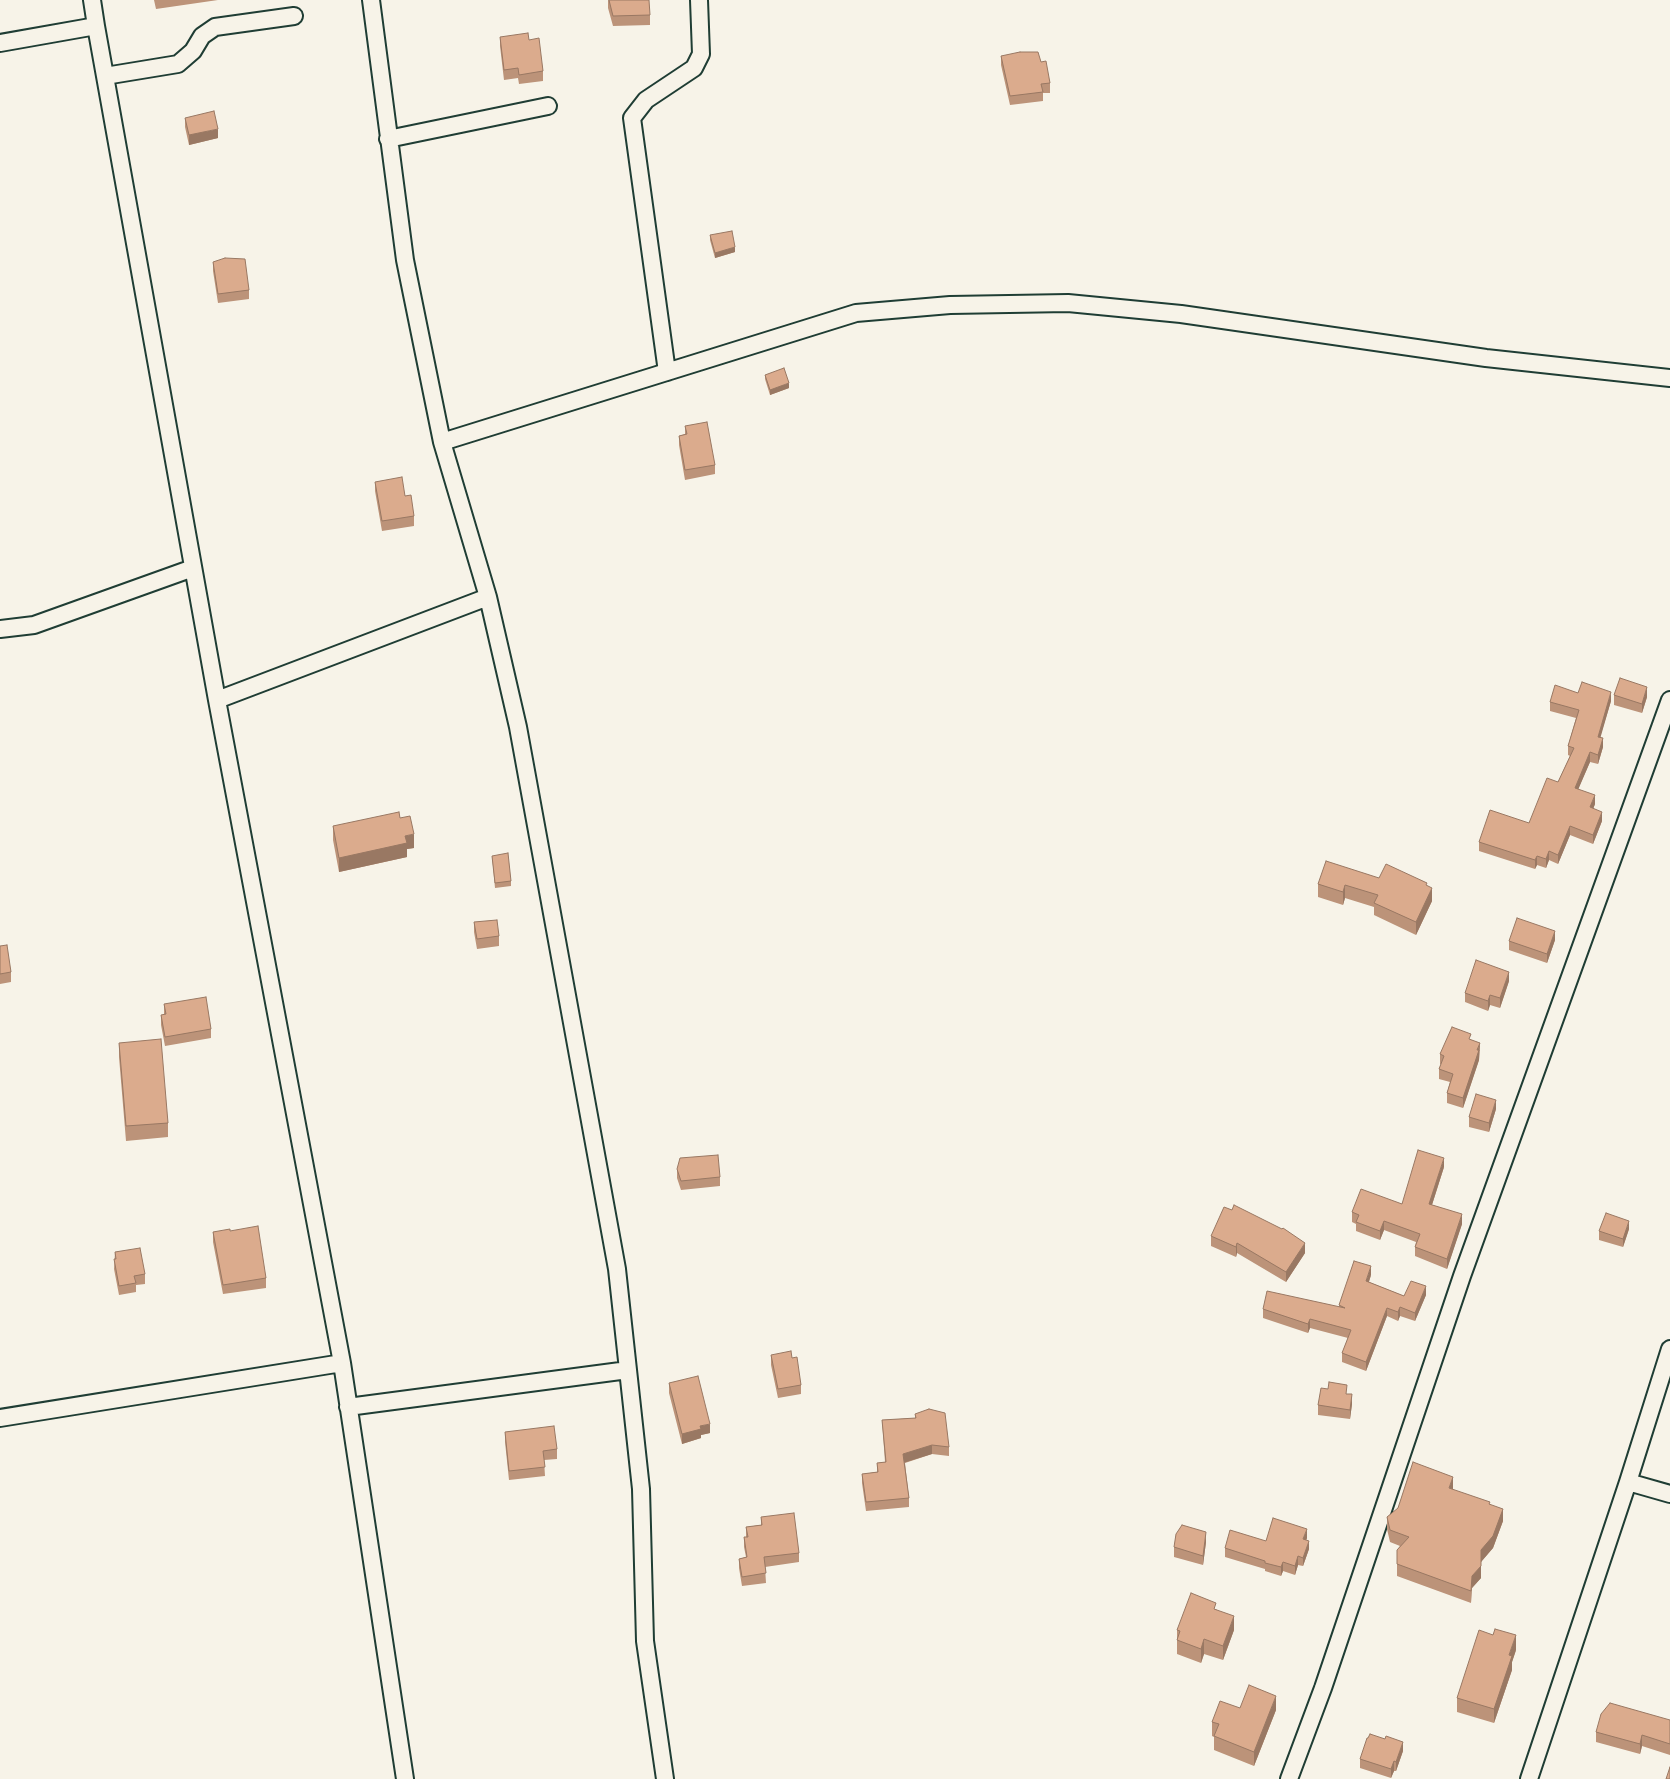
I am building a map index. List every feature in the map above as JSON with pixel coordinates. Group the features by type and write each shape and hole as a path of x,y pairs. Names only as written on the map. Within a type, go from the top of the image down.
{"street":[{"path":"92,0 193,568 342,1363 406,1779"},
{"path":"371,0 405,260 442,442 488,597 518,727 617,1268 641,1489 645,1641 665,1779"},
{"path":"668,372 632,118 646,100 694,68 701,54 699,0"},
{"path":"105,76 178,64 193,51 202,36 215,27 294,16"},
{"path":"0,43 96,26"},
{"path":"388,139 548,106"},
{"path":"442,442 856,312 950,305 1068,303 1181,314 1486,358 1670,378"},
{"path":"0,629 34,625 193,568"},
{"path":"218,700 488,597"},
{"path":"1289,1779 1323,1688 1462,1276 1670,700"},
{"path":"1528,1779 1628,1482 1670,1349"},
{"path":"0,1418 342,1363"},
{"path":"348,1407 628,1370"},
{"path":"1628,1482 1670,1494"}],"building":[{"path":"609,0 649,0 650,15 613,16"},
{"path":"528,33 529,40 539,38 543,71 519,75 518,68 504,70 500,37"},
{"path":"1020,52 1038,52 1041,62 1046,61 1050,83 1041,84 1043,92 1010,96 1001,56"},
{"path":"214,111 218,129 189,135 185,118"},
{"path":"732,231 735,247 715,253 710,235"},
{"path":"225,258 245,259 249,290 218,294 213,262"},
{"path":"784,368 789,383 770,390 765,375"},
{"path":"707,422 715,465 685,470 679,436 687,434 685,426"},
{"path":"402,477 405,496 411,495 414,516 382,521 375,482"},
{"path":"1620,678 1647,687 1642,704 1614,695"},
{"path":"1582,682 1611,692 1598,737 1603,738 1598,755 1590,752 1575,788 1595,795 1590,807 1602,812 1593,835 1570,826 1558,855 1549,851 1546,859 1537,856 1535,860 1479,842 1490,810 1529,823 1547,778 1558,782 1574,748 1568,746 1579,710 1550,702 1555,685 1578,693"},
{"path":"399,812 400,818 410,816 414,834 405,836 407,843 339,858 333,826"},
{"path":"508,853 511,881 495,883 492,856"},
{"path":"1326,861 1379,878 1386,864 1427,883 1426,885 1432,888 1416,922 1374,903 1378,895 1345,885 1343,892 1318,884"},
{"path":"1517,918 1555,931 1547,954 1509,941"},
{"path":"497,920 499,936 477,939 474,922"},
{"path":"7,945 11,972 0,974 0,946"},
{"path":"1476,960 1509,972 1500,998 1490,995 1488,1001 1465,993"},
{"path":"206,997 211,1029 165,1037 161,1015 166,1014 164,1004"},
{"path":"1452,1027 1471,1034 1469,1039 1480,1043 1463,1098 1447,1093 1453,1074 1439,1069 1444,1056 1440,1054"},
{"path":"161,1039 168,1123 126,1126 119,1043"},
{"path":"1476,1094 1496,1100 1489,1123 1469,1117"},
{"path":"1418,1150 1444,1158 1429,1204 1462,1214 1447,1259 1415,1247 1420,1234 1384,1221 1380,1231 1356,1222 1359,1215 1352,1212 1361,1189 1402,1204"},
{"path":"718,1155 720,1177 681,1181 677,1169 680,1158"},
{"path":"1234,1205 1283,1228 1305,1243 1286,1272 1237,1243 1236,1247 1211,1236 1224,1207 1232,1210"},
{"path":"1606,1213 1629,1221 1623,1239 1599,1231"},
{"path":"258,1226 266,1278 223,1285 213,1232"},
{"path":"140,1248 145,1274 134,1276 136,1283 119,1286 114,1259 116,1259 115,1252"},
{"path":"1354,1261 1371,1266 1366,1281 1404,1296 1411,1281 1426,1286 1415,1313 1400,1307 1398,1312 1387,1308 1366,1362 1342,1353 1351,1330 1310,1319 1308,1324 1263,1309 1267,1291 1345,1308 1339,1305"},
{"path":"791,1351 792,1358 797,1357 801,1385 778,1389 771,1355"},
{"path":"698,1376 710,1424 700,1426 701,1429 682,1434 669,1383"},
{"path":"1329,1382 1347,1385 1346,1394 1352,1394 1350,1410 1318,1405 1321,1388 1328,1389"},
{"path":"929,1409 945,1413 949,1447 932,1445 903,1454 909,1498 866,1502 862,1474 878,1472 877,1463 886,1462 882,1420 916,1418 915,1414"},
{"path":"554,1426 557,1449 543,1451 545,1467 509,1471 505,1432"},
{"path":"1413,1462 1453,1477 1449,1488 1490,1502 1489,1504 1503,1509 1493,1536 1481,1550 1481,1566 1472,1576 1471,1591 1397,1564 1397,1550 1409,1537 1390,1530 1387,1517 1398,1508"},
{"path":"794,1513 799,1553 764,1557 766,1573 742,1577 739,1559 747,1557 744,1537 748,1537 746,1527 762,1525 761,1517"},
{"path":"1273,1518 1307,1529 1303,1539 1309,1541 1303,1558 1298,1556 1295,1566 1283,1562 1281,1567 1265,1563 1265,1561 1225,1548 1230,1530 1266,1541"},
{"path":"1182,1525 1206,1532 1203,1556 1174,1547 1176,1534"},
{"path":"1191,1593 1216,1603 1214,1609 1234,1616 1223,1646 1204,1639 1201,1649 1177,1640 1180,1631 1177,1630"},
{"path":"1495,1629 1516,1635 1509,1655 1512,1656 1494,1709 1457,1698 1479,1630 1493,1635"},
{"path":"1249,1685 1276,1696 1254,1752 1214,1736 1219,1724 1212,1722 1220,1701 1240,1708"},
{"path":"1610,1703 1670,1720 1670,1744 1642,1735 1640,1744 1596,1732 1601,1714"},
{"path":"1370,1734 1385,1739 1386,1736 1403,1742 1396,1762 1394,1761 1391,1769 1360,1759"},
{"path":"1670,1767 1670,1779 1666,1779"}]}
